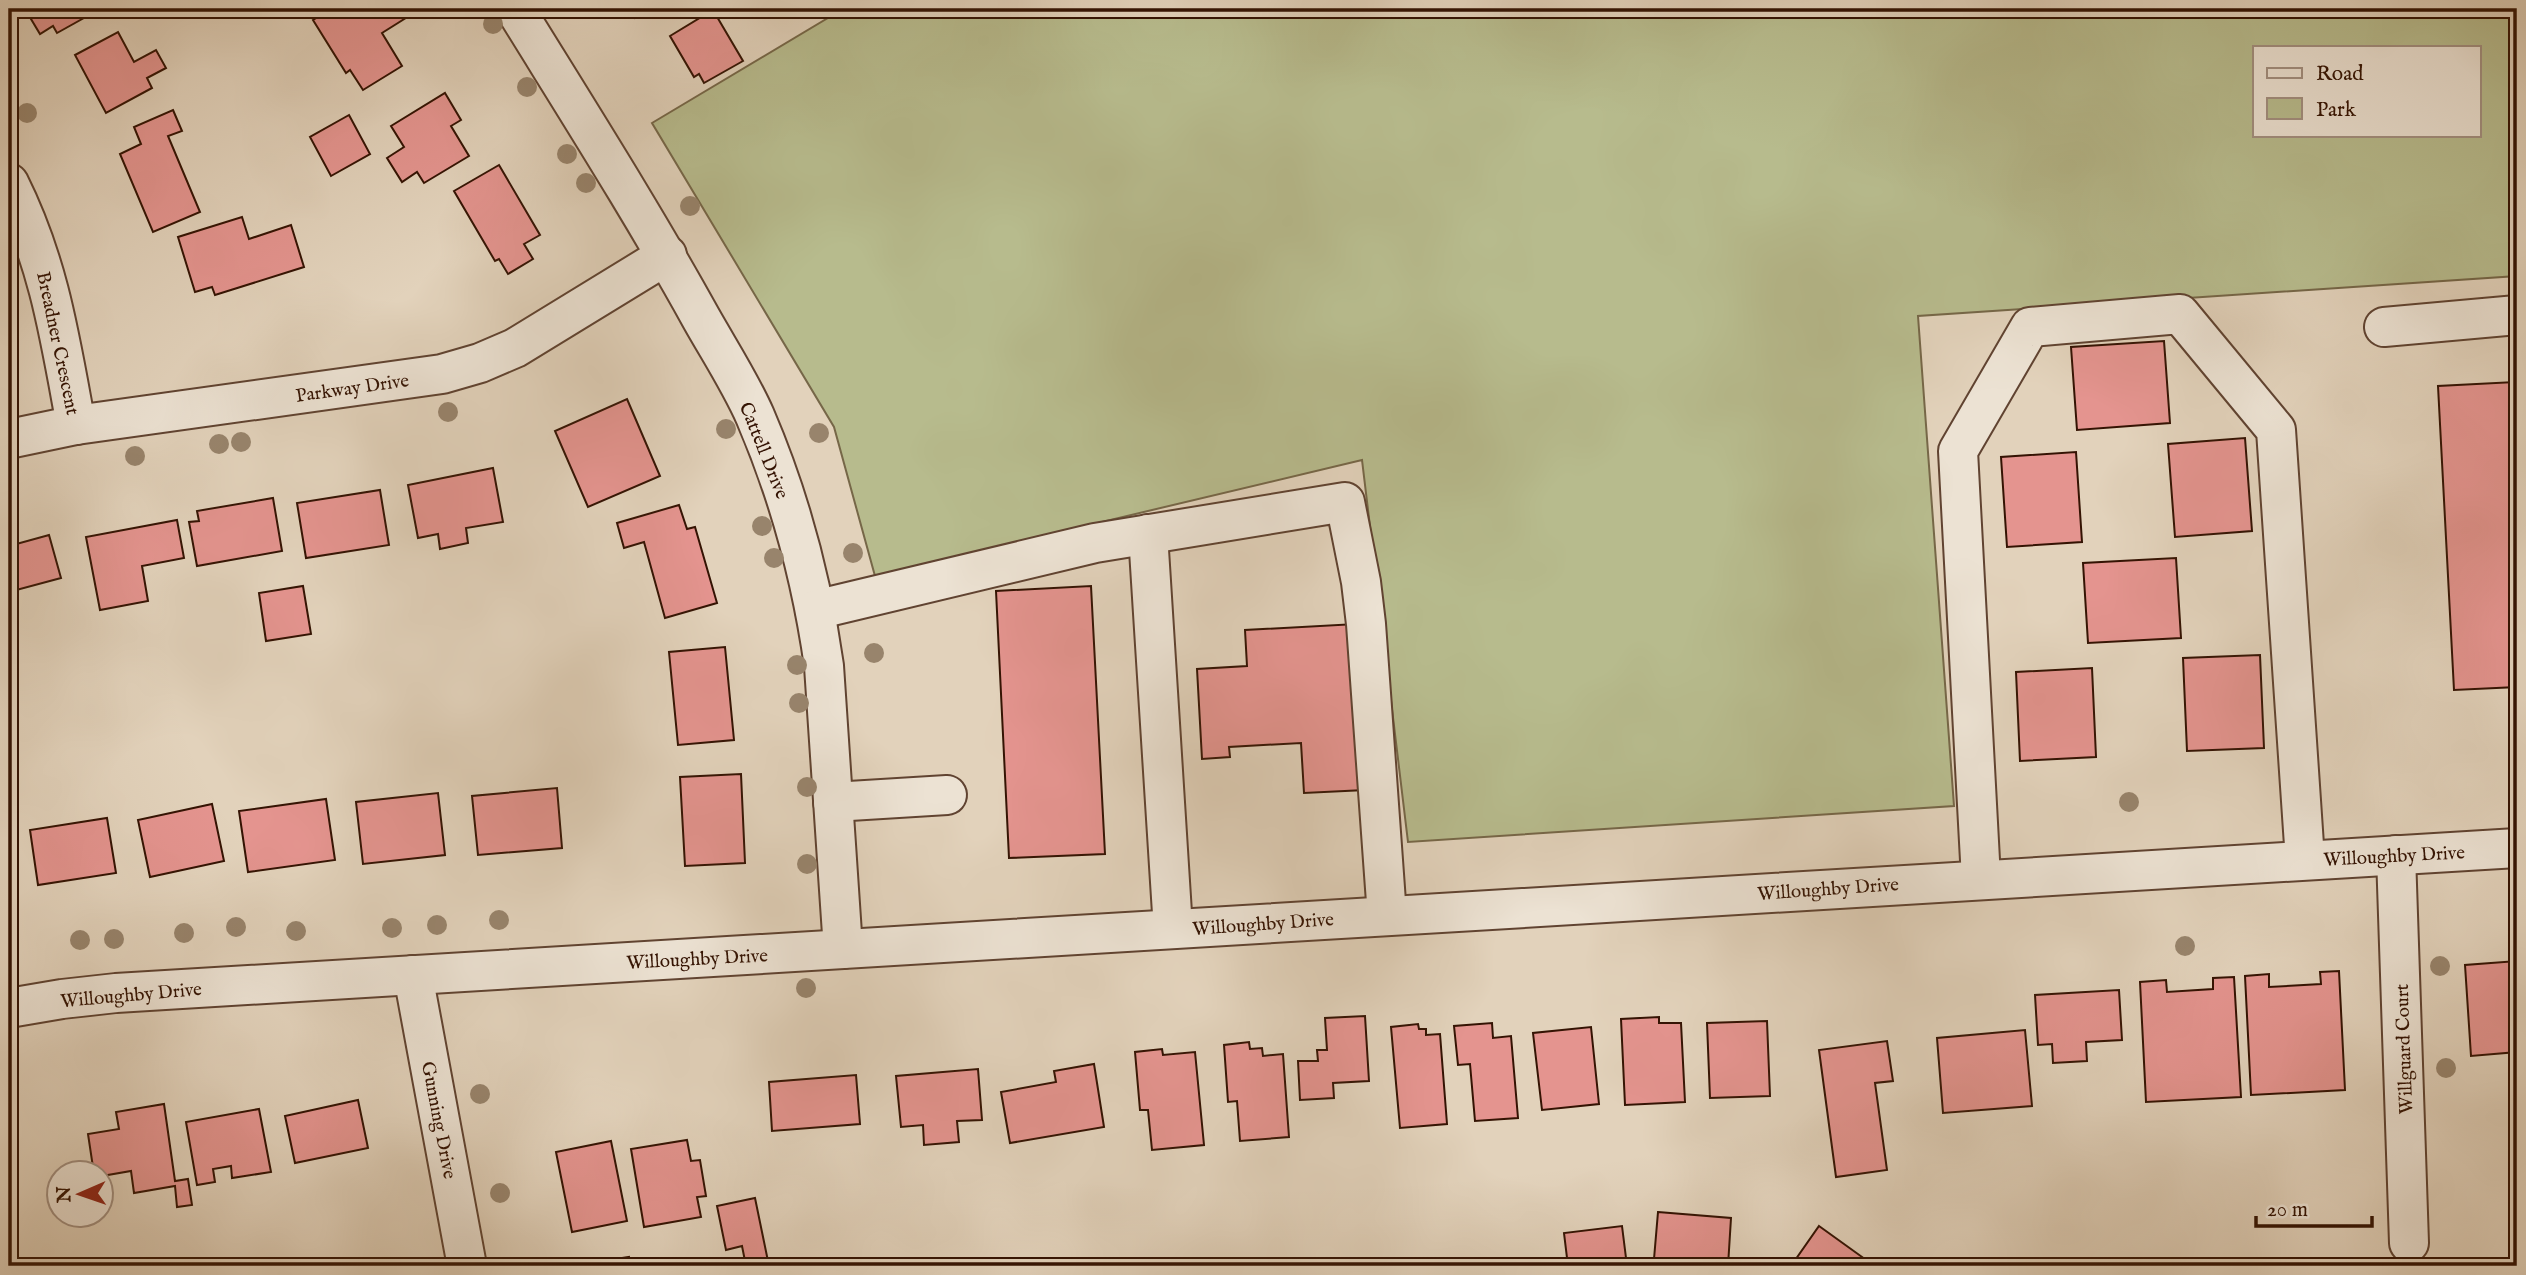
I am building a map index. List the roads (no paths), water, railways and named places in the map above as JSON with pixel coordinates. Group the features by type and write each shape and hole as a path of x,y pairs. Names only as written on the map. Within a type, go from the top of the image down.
{"street":[{"name":"Cattell Drive","path":"515,9 667,256 753,412 783,490 814,610 824,666 843,949"},
{"name":"Breadner Crescent","path":"9,183 38,249 55,307 76,425"},
{"name":"Parkway Drive","path":"9,439 76,425 442,374 480,363 515,348 667,256"},
{"path":"1981,879 1958,452 2030,327 2180,314 2276,430 2305,860"},
{"path":"2384,327 2517,315"},
{"path":"814,610 1095,543 1345,502 1361,582 1366,624 1387,916"},
{"path":"1148,534 1173,929"},
{"path":"833,802 947,794"},
{"name":"Willoughby Drive","path":"9,1008 116,993 2517,848"},
{"name":"Willguard Court","path":"2396,855 2409,1243"},
{"name":"Gunning Drive","path":"413,975 467,1266"}]}
